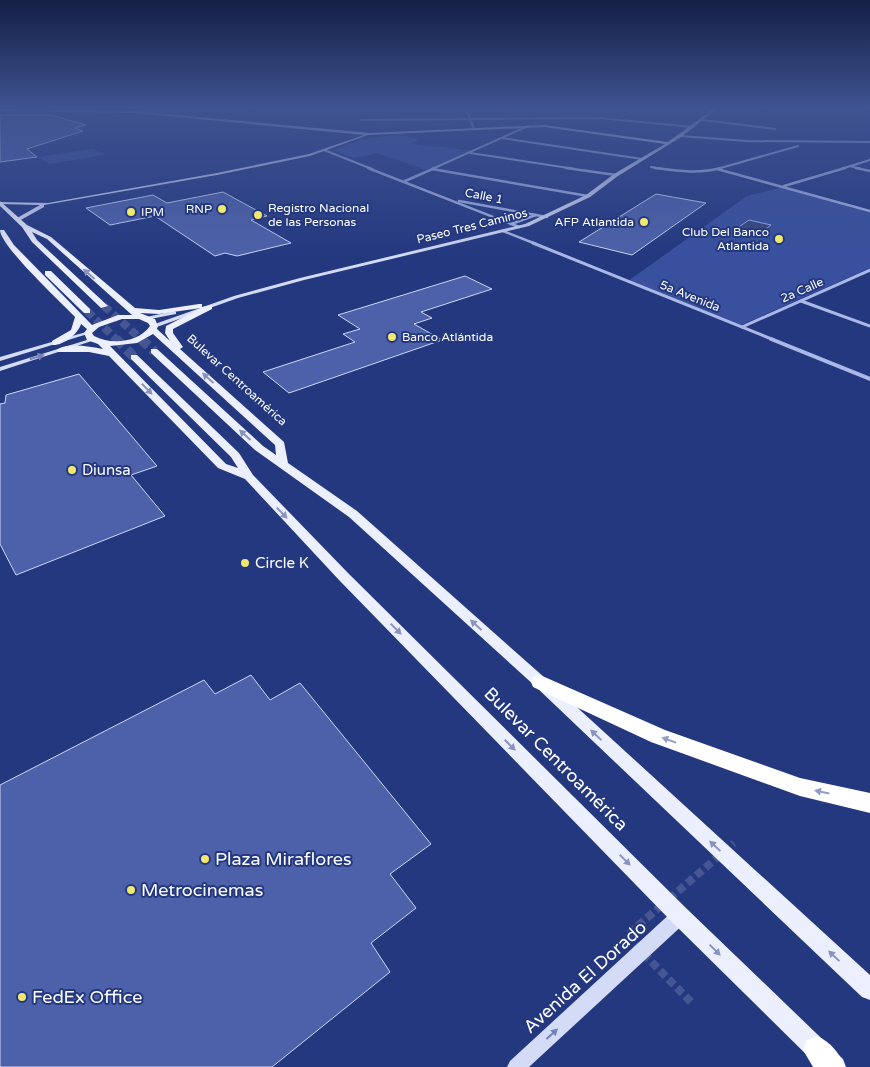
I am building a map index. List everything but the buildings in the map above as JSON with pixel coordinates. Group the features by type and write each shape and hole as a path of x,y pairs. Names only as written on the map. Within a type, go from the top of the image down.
{"highway":[{"path":"540,682 658,736 800,787 870,803"}],"main road":[{"path":"0,203 25,226 34,241 104,306"},
{"path":"25,226 49,238 127,306 143,317"},
{"name":"Bulevar Centroamérica","path":"1,230 87,311"},
{"name":"Bulevar Centroamérica","path":"1,230 11,246 79,317 93,336 113,354 222,466 249,478"},
{"path":"127,306 144,312 205,306"},
{"path":"187,359 169,330 177,322 205,306"},
{"path":"58,346 75,331 79,317"},
{"path":"93,336 112,318 143,317"},
{"name":"Bulevar Centroamérica","path":"143,317 152,321 153,328 280,444 283,465"},
{"path":"93,336 132,341 153,328"},
{"path":"58,346 113,354"},
{"path":"154,352 259,448 353,514 540,682 870,990"},
{"name":"Bulevar Centroamérica","path":"134,357 235,455 249,478 338,571 680,916 828,1061"}],"street":[{"path":"0,203 48,204 217,174 285,159"},
{"name":"Calle 1","path":"347,159 519,227"},
{"path":"405,181 455,159"},
{"path":"513,159 616,175"},
{"name":"Paseo Tres Caminos","path":"143,317 205,306 369,261 519,227 547,217 588,196 642,159"},
{"path":"651,167 692,173 751,159"},
{"path":"784,186 870,160"},
{"path":"849,166 870,171"},
{"path":"717,168 784,186 787,190 870,211"},
{"path":"432,169 588,196"},
{"name":"Calle 1","path":"446,198 547,217"},
{"path":"19,220 48,204"},
{"path":"511,224 537,215"},
{"name":"5a Avenida","path":"503,232 870,379"},
{"name":"2a Calle","path":"742,327 870,270"},
{"path":"801,301 870,326"},
{"name":"Paseo Tres Caminos","path":"153,328 205,306"},
{"path":"0,359 93,336"},
{"path":"0,369 58,346"},
{"name":"Avenida El Dorado","path":"516,1067 680,916"}],"shaded area":[{"path":"42,159 81,159 49,164"},
{"path":"394,159 451,159 426,170"},
{"name":"Club Del Banco Atlantida","path":"784,187 870,210 870,268 739,326 628,281 747,196"},
{"path":"749,220 771,225 756,236 733,231"}],"tunnel":[{"path":"104,306 142,340"},
{"path":"87,311 117,340"},
{"path":"141,339 154,351"},
{"path":"117,340 134,357"},
{"path":"669,899 734,843"},
{"path":"662,905 626,936 693,1004"}],"place":[{"name":"RNP","path":"222,209"},
{"name":"IPM","path":"131,212"},
{"name":"Registro Nacional de las Personas","path":"258,215"},
{"name":"AFP Atlantida","path":"644,222"},
{"name":"Club Del Banco Atlantida","path":"779,239"},
{"name":"Banco Atlántida","path":"392,337"},
{"name":"Diunsa","path":"72,470"},
{"name":"Circle K","path":"245,563"},
{"name":"Plaza Miraflores","path":"205,859"},
{"name":"Metrocinemas","path":"131,890"},
{"name":"FedEx Office","path":"22,997"}]}
